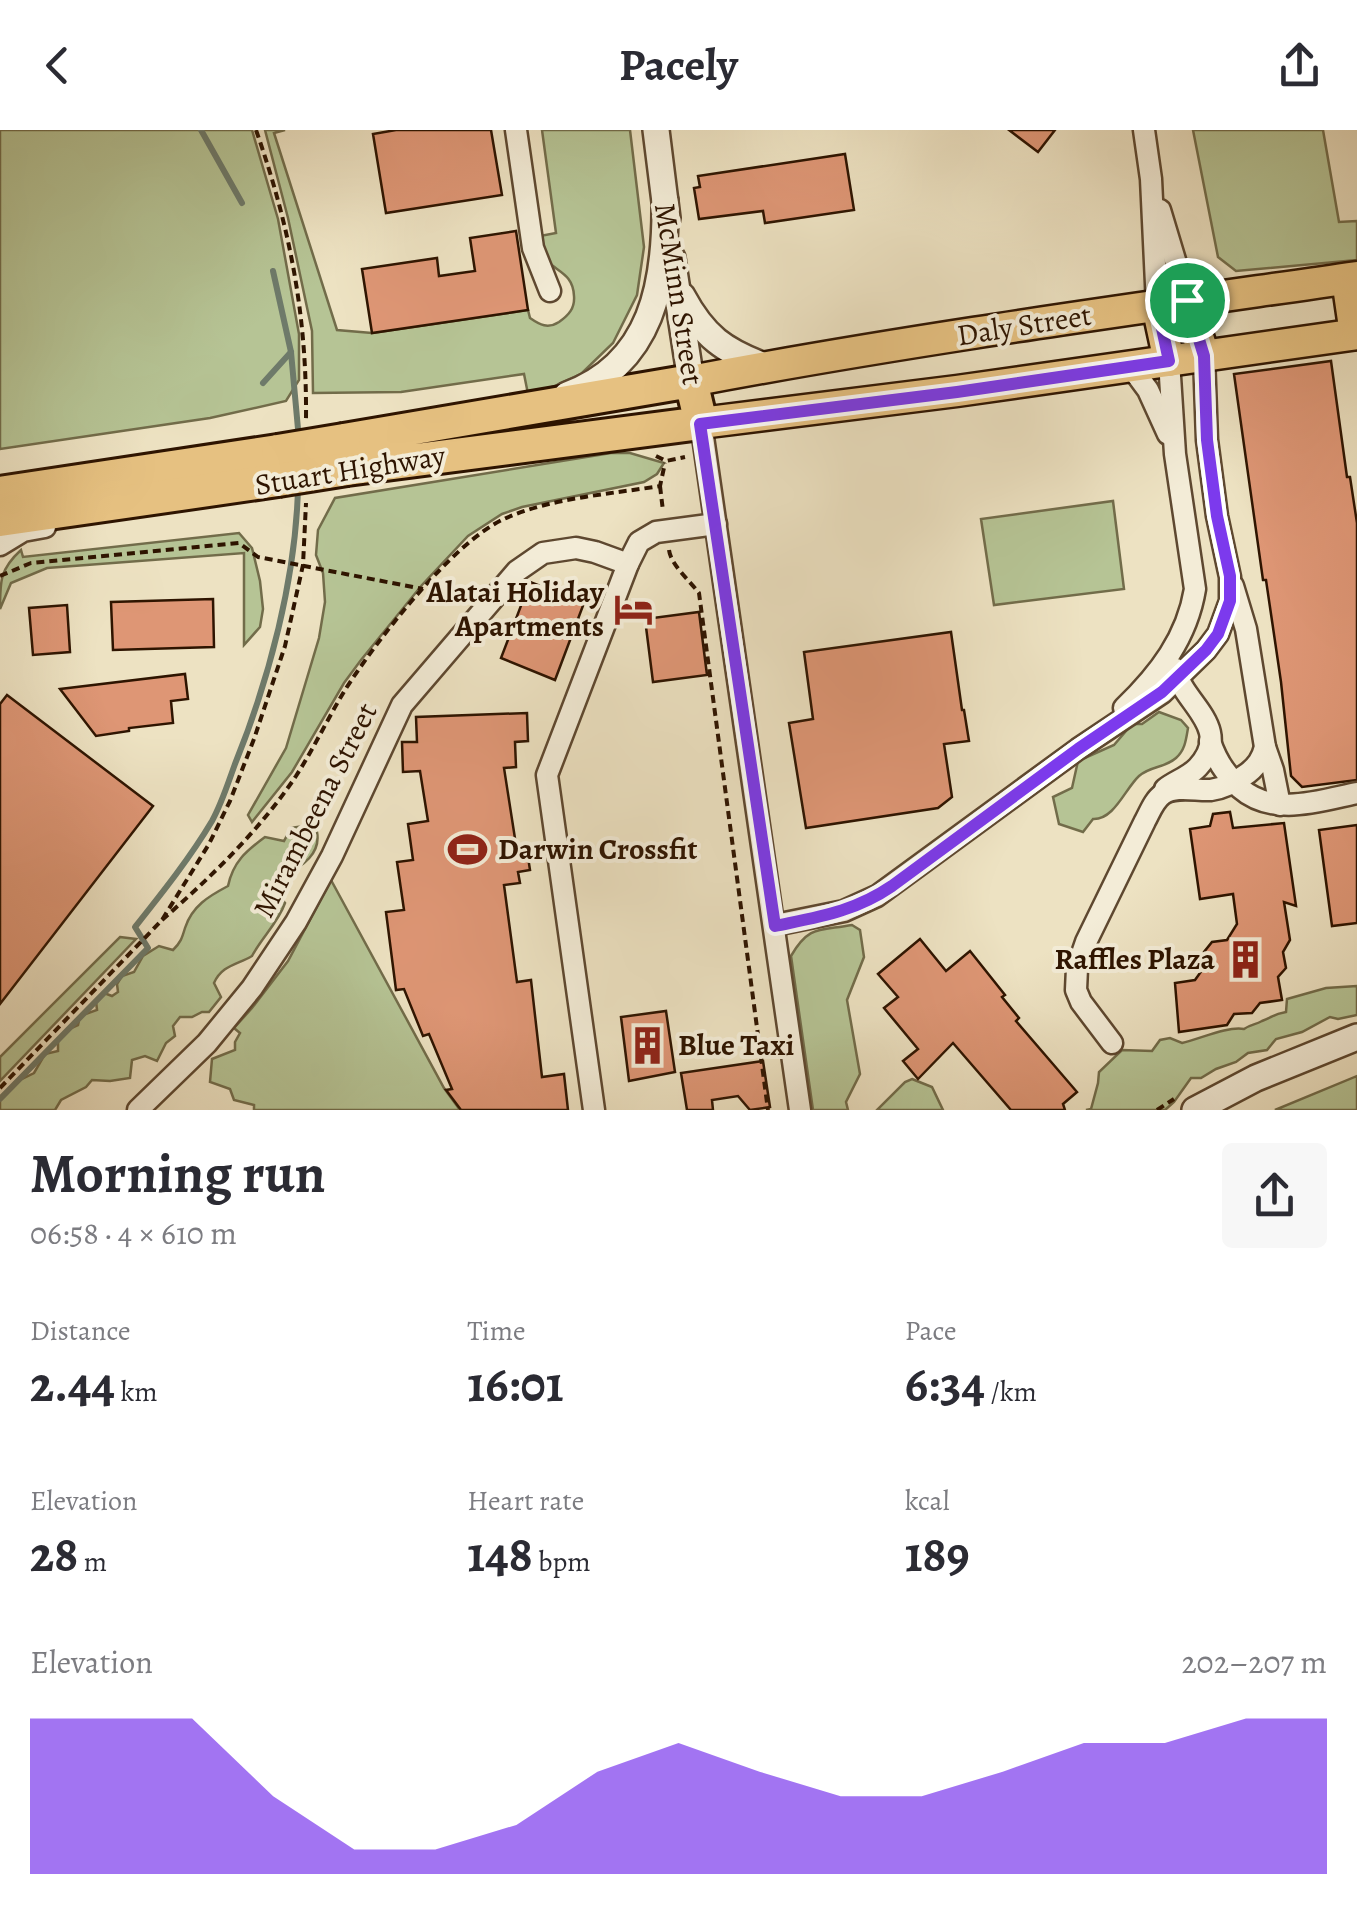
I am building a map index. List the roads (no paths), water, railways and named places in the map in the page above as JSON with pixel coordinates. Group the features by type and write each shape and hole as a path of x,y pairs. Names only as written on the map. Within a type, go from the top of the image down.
{"highway":[{"name":"Stuart Highway","path":"0,520 242,486 346,455 520,412 691,382"},
{"name":"McMinn Street","path":"691,382 700,424"},
{"name":"Stuart Highway","path":"346,455 700,424"},
{"name":"Stuart Highway","path":"0,493 287,475"}],"main road":[{"name":"Daly Street","path":"691,382 1172,302 1352,278"},
{"path":"1352,278 1356,338"},
{"path":"1172,302 1204,356"},
{"path":"1169,361 1172,302"},
{"name":"Daly Street","path":"700,424 1356,338"}],"street":[{"path":"516,130 533,248 550,291"},
{"name":"McMinn Street","path":"656,130 691,382"},
{"path":"1144,130 1172,302"},
{"path":"1150,179 1172,302"},
{"path":"520,412 592,384 633,347 652,310 661,276 665,201"},
{"path":"676,283 690,310 716,342 739,357 766,367"},
{"path":"1204,356 1207,440 1217,516 1246,629 1280,805"},
{"path":"1169,361 1175,454"},
{"path":"1078,749 1134,698 1172,652 1192,607 1194,576 1173,444 1153,399 1130,368"},
{"name":"McMinn Street","path":"700,424 800,1110"},
{"path":"0,545 23,532 166,510 242,486"},
{"path":"1185,520 1217,516"},
{"path":"594,1110 547,775 640,542 656,532 716,524"},
{"name":"Mirambeena Street","path":"138,1110 207,1043 252,988 296,922 332,856 402,705 517,571 543,553 576,548 628,564"},
{"path":"775,926 844,912 877,896 1178,680 1206,650 1225,618 1230,576"},
{"path":"1192,607 1225,618"},
{"path":"1172,652 1178,680 1202,712 1218,762 1234,783 1254,798 1280,805 1357,794"},
{"path":"1112,1043 1081,1002 1076,990 1077,968 1086,942 1158,800 1167,786 1200,766 1210,741"},
{"path":"1158,800 1178,790 1210,790 1234,783 1260,761 1266,747"},
{"path":"1195,1110 1256,1078 1357,1037"}],"waterway":[{"path":"201,130 242,203"},
{"path":"273,271 291,352 299,440"},
{"path":"263,383 291,352"},
{"path":"0,1099 148,948 135,927 216,814 259,698 278,628 292,557 298,487"}],"place":[{"name":"Alatai Holiday Apartments","path":"634,609"},
{"name":"Darwin Crossfit","path":"468,849"},
{"name":"Raffles Plaza","path":"1245,959"},
{"name":"Blue Taxi","path":"648,1045"}]}
